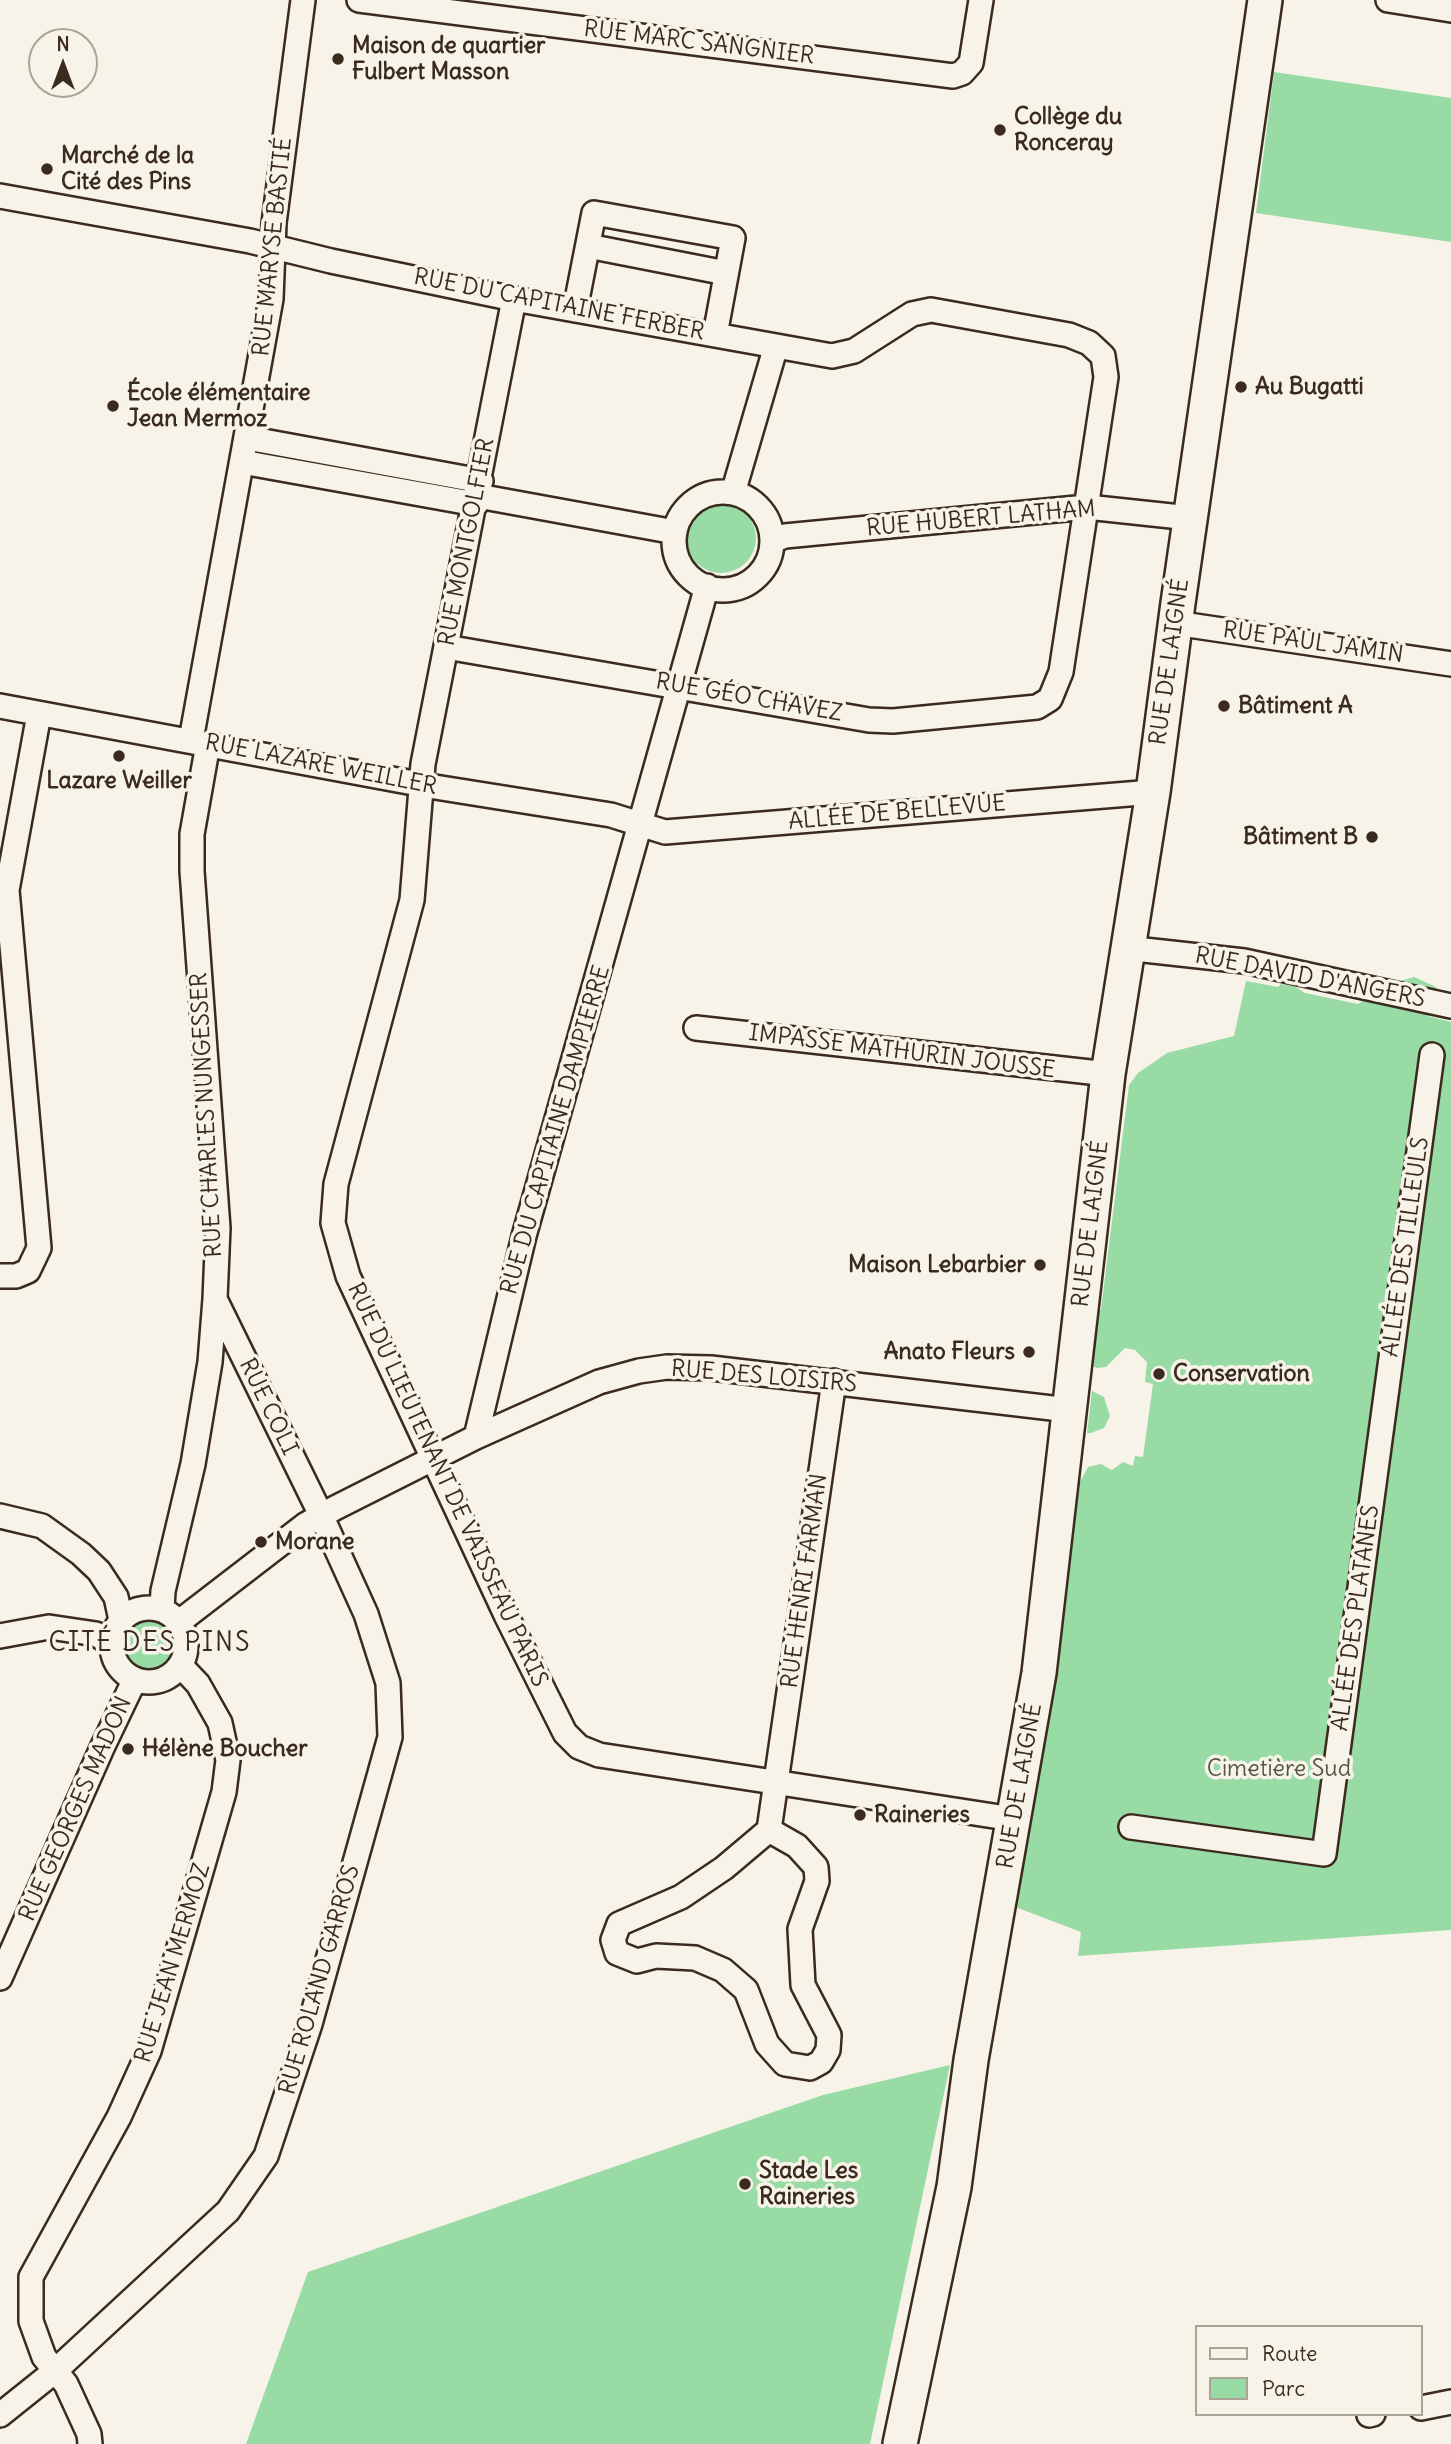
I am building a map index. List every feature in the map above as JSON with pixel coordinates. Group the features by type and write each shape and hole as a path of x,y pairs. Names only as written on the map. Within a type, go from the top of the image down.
{"street":[{"name":"RUE MARYSE BASTIÉ","path":"200,742 242,461 271,299 273,246 303,0"},
{"name":"RUE MARC SANGNIER","path":"359,0 953,76 962,73 971,63 981,0"},
{"name":"RUE DE LAIGNÉ","path":"900,2444 954,2188 971,2060 1039,1673 1108,1074 1153,792 1265,0"},
{"path":"1388,0 1451,10"},
{"name":"RUE DU CAPITAINE FERBER","path":"0,196 273,246 331,261 514,299 843,356 912,314 931,310 1069,335 1089,343 1103,356 1106,377 1087,506"},
{"path":"575,310 594,213 733,238 715,335"},
{"path":"588,246 726,273"},
{"name":"RUE MONTGOLFIER","path":"422,784 514,299"},
{"path":"733,493 776,346"},
{"path":"247,438 478,494 675,532"},
{"path":"242,461 478,494"},
{"path":"733,493 749,499 761,510 769,524 772,541 766,563 751,581 730,589 706,586 696,581 681,565 677,555 675,532 679,520 696,500 707,494 733,493"},
{"name":"RUE HUBERT LATHAM","path":"772,541 785,536 1087,506 1190,518"},
{"name":"RUE GÉO CHAVEZ","path":"446,647 893,722 1027,710 1050,699 1061,672 1087,506"},
{"name":"RUE DU CAPITAINE DAMPIERRE","path":"477,1437 524,1236 681,685 706,586"},
{"name":"RUE PAUL JAMIN","path":"1175,623 1451,664"},
{"name":"RUE LAZARE WEILLER","path":"0,706 422,784 611,815 642,824"},
{"path":"0,1276 16,1276 28,1270 39,1248 3,891 39,714"},
{"name":"RUE CHARLES NUNGESSER","path":"170,1616 163,1591 193,1464 210,1362 218,1228 192,871 192,834 200,742"},
{"name":"RUE DU LIEUTENANT DE VAISSEAU PARIS","path":"422,784 412,900 336,1184 333,1223 348,1276 506,1615 565,1733 579,1747 599,1755 1013,1819"},
{"name":"ALLÉE DE BELLEVUE","path":"642,824 666,832 1153,792"},
{"name":"RUE DAVID D'ANGERS","path":"1126,948 1244,961 1451,1006"},
{"name":"IMPASSE MATHURIN JOUSSE","path":"696,1028 1108,1074"},
{"name":"ALLÉE DES TILLEULS","path":"1377,1466 1432,1055"},
{"name":"RUE COLI","path":"215,1299 321,1515"},
{"name":"RUE DES LOISIRS","path":"170,1616 321,1515 477,1437 599,1382 639,1371 667,1367 712,1368 1069,1410"},
{"name":"RUE HENRI FARMAN","path":"769,1830 834,1381"},
{"name":"ALLÉE DES PLATANES","path":"1131,1827 1324,1854 1377,1466"},
{"path":"0,1494 4,1516 43,1526 82,1554 99,1572 116,1597 121,1619"},
{"name":"RUE ROLAND GARROS","path":"0,2415 55,2371 228,2211 267,2155 310,2024 390,1737 388,1683 366,1615 321,1515"},
{"path":"142,1608 170,1616 186,1637 186,1653 180,1665 167,1677 155,1682 135,1679 118,1666 111,1644 114,1630 121,1619 142,1608"},
{"path":"0,1636 49,1627 96,1634 111,1644"},
{"name":"RUE JEAN MERMOZ","path":"90,2444 89,2434 66,2384 44,2357 32,2321 32,2277 119,2117 149,2051 224,1792 228,1760 220,1723 198,1684 180,1665"},
{"name":"RUE GEORGES MADON","path":"0,1978 135,1679"},
{"path":"769,1830 797,1846 816,1867 817,1881 800,1929 803,1985 829,2035 828,2050 821,2062 810,2068 785,2064 767,2044 746,1990 723,1970 695,1958 656,1956 637,1961 617,1953 613,1940 619,1924 681,1897 724,1868 769,1830"},
{"path":"0,1946 20,1932"},
{"path":"1423,2408 1451,2402"}],"green space":[{"path":"1274,72 1451,98 1451,242 1256,213"},
{"path":"721,503 746,513 756,538 746,563 721,573 696,563 686,538 696,513"},
{"name":"Cimetière Sud","path":"1414,977 1436,987 1440,999 1428,1016 1451,1022 1451,1930 1078,1956 1081,1932 1018,1908 1013,1901 1032,1776 1057,1660 1075,1491 1088,1467 1101,1464 1112,1470 1123,1462 1133,1466 1135,1456 1143,1457 1153,1384 1145,1382 1147,1362 1135,1350 1125,1348 1106,1367 1097,1368 1088,1364 1092,1321 1101,1309 1129,1085 1138,1073 1167,1053 1234,1036 1246,981 1278,987 1281,984 1294,986 1305,993 1358,1004 1390,984"},
{"path":"1092,1391 1104,1397 1110,1416 1104,1428 1087,1433"},
{"path":"148,1619 165,1627 173,1644 165,1661 148,1669 131,1661 123,1644 131,1627"},
{"name":"Stade Les Raineries","path":"950,2065 870,2444 246,2444 308,2272 823,2095"}],"place":[{"name":"Maison de quartier Fulbert Masson","path":"338,59"},
{"name":"Collège du Ronceray","path":"1000,130"},
{"name":"Marché de la Cité des Pins","path":"47,169"},
{"name":"Au Bugatti","path":"1241,387"},
{"name":"École élémentaire Jean Mermoz","path":"113,406"},
{"name":"Bâtiment A","path":"1224,706"},
{"name":"Lazare Weiller","path":"119,756"},
{"name":"Bâtiment B","path":"1372,837"},
{"name":"Maison Lebarbier","path":"1040,1265"},
{"name":"Anato Fleurs","path":"1029,1352"},
{"name":"Conservation","path":"1159,1374"},
{"name":"Morane","path":"261,1542"},
{"name":"Hélène Boucher","path":"128,1749"},
{"name":"Raineries","path":"860,1815"},
{"name":"Stade Les Raineries","path":"745,2184"}],"district":[{"name":"CITÉ DES PINS","path":"150,1644"}]}
